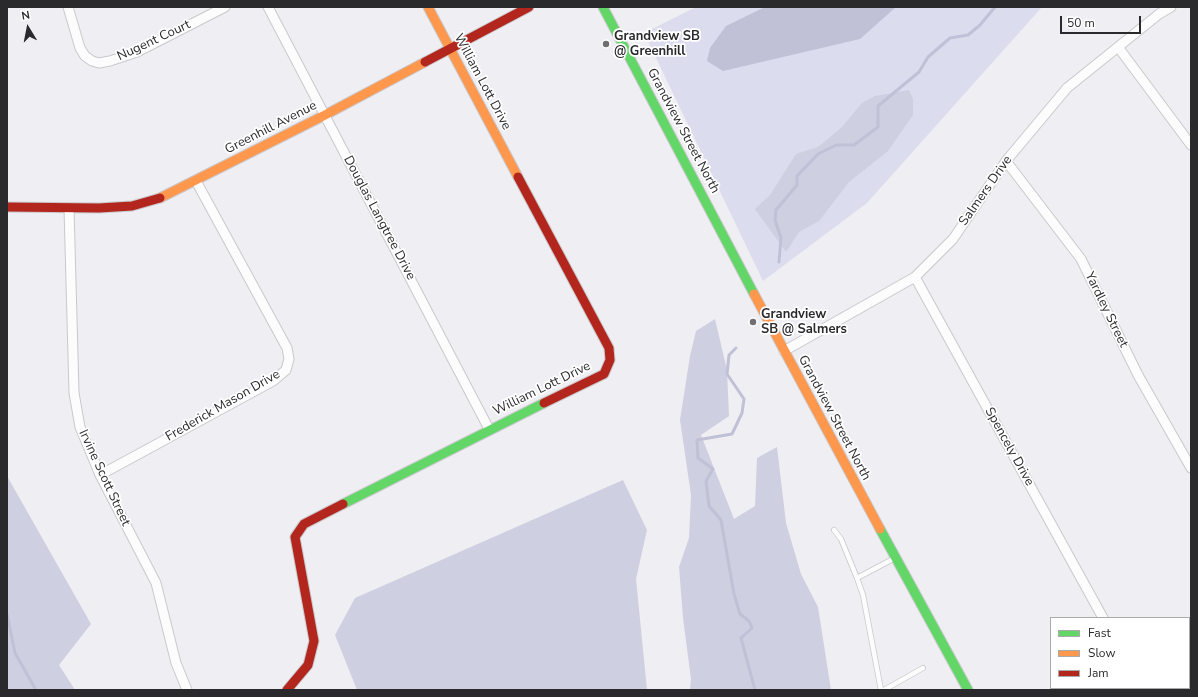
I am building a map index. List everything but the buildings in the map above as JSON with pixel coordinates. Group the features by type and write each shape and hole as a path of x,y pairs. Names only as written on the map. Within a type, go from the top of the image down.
{"street":[{"name":"Nugent Court","path":"68,7 80,48 85,56 92,61 99,63 137,52 225,7"},
{"name":"Douglas Langtree Drive","path":"268,7 489,429"},
{"name":"William Lott Drive","path":"287,690 308,665 314,641 295,537 304,524 489,429 604,374 610,360 609,348 428,7"},
{"name":"Greenhill Avenue","path":"7,207 69,208 132,206 165,196 325,115 529,7"},
{"name":"Grandview Street North","path":"603,7 784,352 968,690"},
{"name":"Salmers Drive","path":"784,352 915,277 953,239 1006,161 1067,88 1159,14 1171,7"},
{"path":"1118,47 1146,82 1191,145"},
{"name":"Yardley Street","path":"1006,161 1081,259 1138,375 1191,468"},
{"name":"Frederick Mason Drive","path":"100,475 273,381 286,370 289,359 287,348 196,181"},
{"name":"Irvine Scott Street","path":"69,208 74,393 80,426 100,475 156,583 176,663 187,690"},
{"name":"Spencely Drive","path":"915,277 1102,617"}],"lane":[{"path":"834,530 841,539 863,596 882,690 923,668"},
{"path":"857,578 895,557"}],"shaded area":[{"path":"696,7 1042,7 867,203 763,281 644,33"},
{"path":"765,7 896,7 860,39 723,71 707,61 710,48 726,26"},
{"path":"909,90 913,99 913,115 888,151 849,182 819,221 799,232 786,252 755,209 770,195 796,154 818,147 842,127 862,103 875,96"},
{"path":"715,319 727,370 729,416 701,435 734,519 755,506 757,458 777,447 786,523 801,574 818,607 831,690 690,690 691,679 683,618 679,567 689,538 691,495 680,420 690,356 696,331"},
{"path":"7,476 91,624 59,665 75,690 7,690"},
{"path":"623,480 647,530 636,579 647,690 357,690 335,635 355,598"}],"waterway":[{"path":"779,262 781,238 775,220 776,210 797,185 797,176 818,154 836,145 854,145 878,127 878,106 919,72 928,57 950,38 968,35 980,25 995,7"},
{"path":"736,348 729,355 727,374 744,399 742,413 732,434 697,440 698,458 713,469 706,481 709,506 721,520 734,594 740,614 749,621 752,628 741,638 755,690"},
{"path":"7,614 15,653 36,690"}],"traffic: fast":[{"path":"603,7 754,294"},
{"path":"343,504 544,403"},
{"path":"880,529 968,690"}],"traffic: slow":[{"path":"428,7 518,177"},
{"path":"160,198 325,115 425,62"},
{"path":"754,294 880,529"}],"traffic: jam":[{"path":"425,62 529,7"},
{"path":"518,177 609,348 610,360 604,374 544,403"},
{"path":"7,207 99,208 132,206 160,198"},
{"path":"287,690 308,665 314,641 295,537 304,524 343,504"}],"place":[{"name":"Grandview SB @ Greenhill","path":"606,44"},
{"name":"Grandview SB @ Salmers","path":"753,322"}]}
